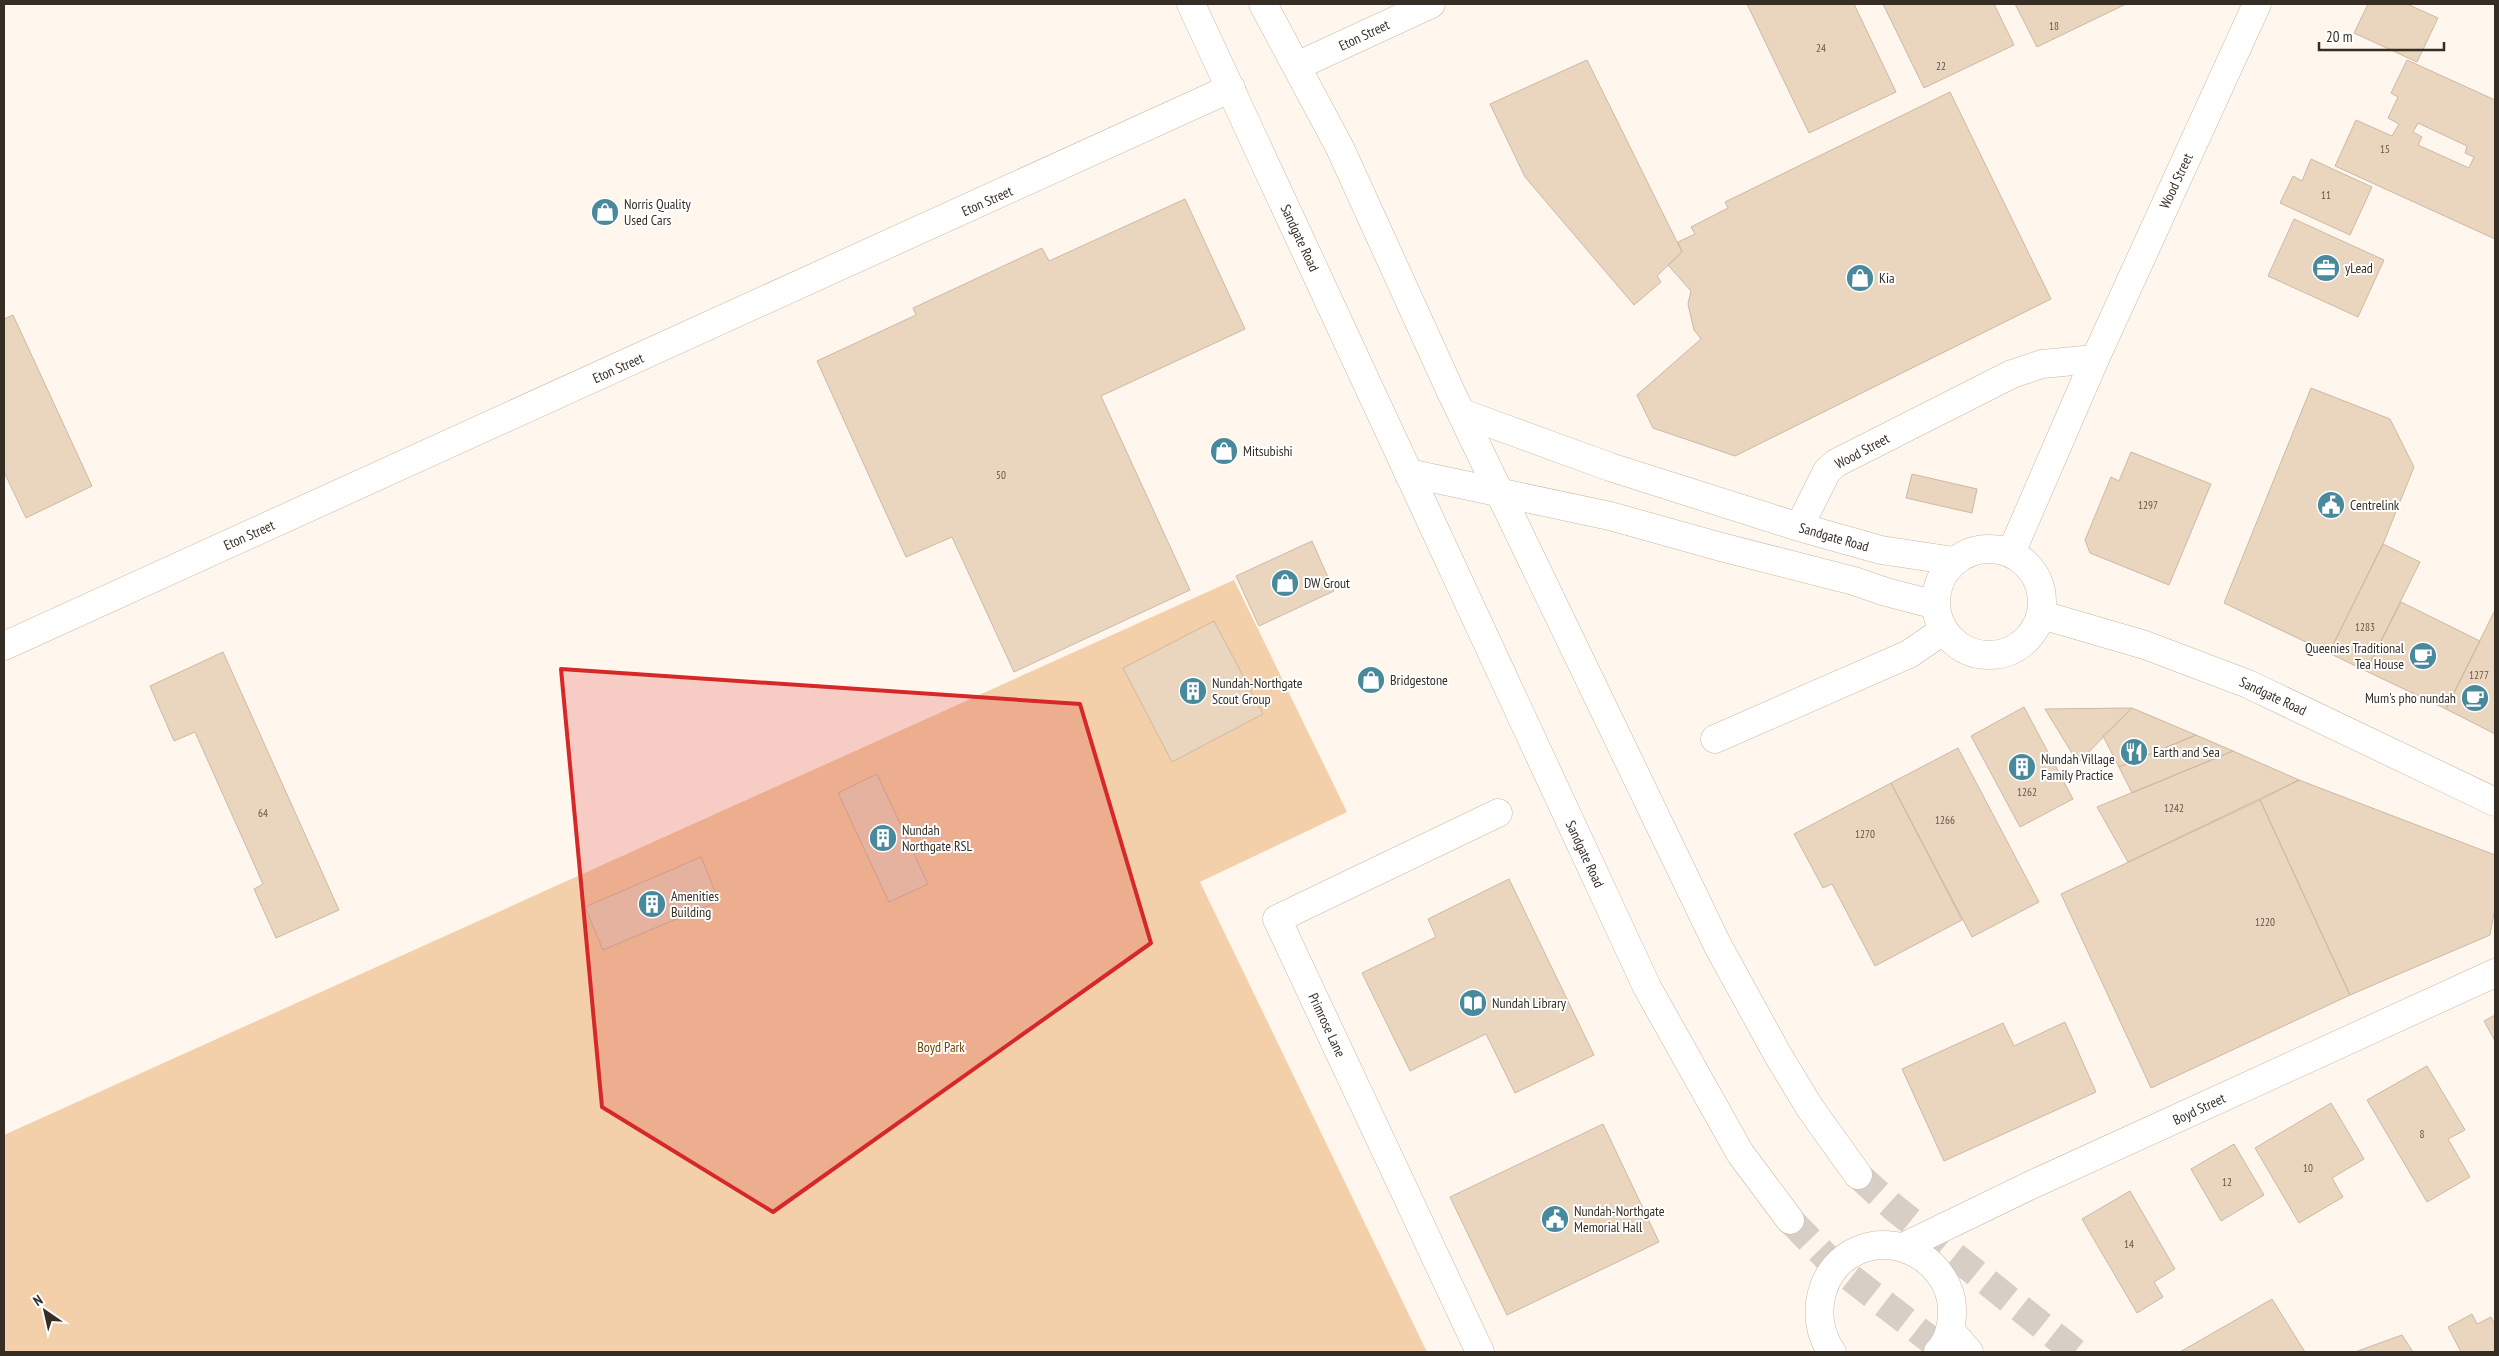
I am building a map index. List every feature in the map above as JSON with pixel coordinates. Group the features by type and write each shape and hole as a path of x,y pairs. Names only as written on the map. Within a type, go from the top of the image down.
{"main road":[{"name":"Sandgate Road","path":"1191,4 1647,987 1740,1153 1790,1220"},
{"path":"1263,4 1340,148 1462,413 1718,946 1790,1074 1858,1175"},
{"name":"Eton Street","path":"1297,66 1431,4"},
{"name":"Wood Street","path":"2011,553 2095,358 2257,4"},
{"name":"Eton Street","path":"4,646 1231,88"},
{"name":"Wood Street","path":"1799,528 1828,471 1836,464 2012,374 2042,364 2095,358"},
{"name":"Sandgate Road","path":"1462,413 1610,467 1799,528 1881,550 1954,561"},
{"path":"1408,473 1610,516 1854,581 1886,592 1940,618"},
{"path":"1982,548 1996,548 2011,553 2027,563 2038,578 2043,596 2042,614 2035,631 2022,644 2007,652 1989,655 1971,652 1956,644 1940,618 1937,589 1943,574 1954,561 1982,548"},
{"name":"Sandgate Road","path":"2042,614 2145,645 2248,684 2495,802"},
{"path":"1715,739 1909,654 1940,618"},
{"name":"Primrose Lane","path":"1480,1352 1277,919 1498,813"},
{"name":"Boyd Street","path":"1903,1247 2031,1185 2495,973"},
{"path":"1821,1349 1819,1300 1826,1279 1840,1262 1859,1250 1881,1245 1903,1247 1922,1256 1938,1270 1948,1288 1953,1309 1944,1341 1969,1352"}],"highlighted area":[{"path":"561,669 1080,704 1151,943 773,1212 602,1107"}],"green space":[{"name":"Boyd Park","path":"1234,580 1347,812 1200,882 1427,1352 4,1352 4,1135"}],"building":[{"path":"1747,4 1854,4 1896,92 1809,133"},
{"path":"1883,4 1994,4 2014,45 1924,88"},
{"path":"2015,4 2126,4 2037,47"},
{"path":"2368,4 2407,4 2438,18 2417,62 2354,33"},
{"path":"1587,60 1682,252 1657,276 1661,282 1634,305 1525,177 1490,104"},
{"path":"2407,60 2495,100 2495,239 2335,166 2356,120 2392,136 2399,124 2388,118 2398,97 2391,93","holes":["2418,123 2467,146 2465,153 2474,157 2469,168 2418,145 2422,137 2413,132"]},
{"name":"Kia","path":"1950,92 2051,299 1735,456 1653,428 1637,395 1701,339 1694,330 1688,304 1691,291 1668,265 1682,252 1678,242 1695,234 1691,227 1728,208 1725,202"},
{"path":"2311,159 2372,187 2350,235 2280,203 2293,176 2302,181"},
{"path":"1185,199 1245,329 1101,396 1190,590 1014,672 952,537 906,557 817,361 916,315 913,308 1042,248 1049,261"},
{"name":"yLead","path":"2294,219 2384,260 2358,317 2268,276"},
{"path":"13,315 92,486 26,518 4,472 4,319"},
{"name":"Centrelink","path":"2311,388 2390,419 2414,467 2383,544 2329,653 2224,603"},
{"path":"2131,452 2211,484 2169,585 2090,553 2085,540 2111,477 2119,481"},
{"path":"1912,474 1977,489 1972,513 1906,498"},
{"name":"DW Grout","path":"1312,541 1334,591 1259,626 1236,576"},
{"path":"2383,544 2420,562 2366,671 2329,653"},
{"name":"Queenies Traditional Tea House","path":"2401,602 2480,641 2446,709 2366,671"},
{"path":"2495,610 2495,734 2446,709"},
{"name":"Nundah-Northgate Scout Group","path":"1214,621 1263,714 1172,762 1123,668"},
{"path":"223,652 339,910 276,938 254,889 263,884 195,732 174,741 150,686"},
{"name":"Nundah Village Family Practice","path":"2024,707 2073,799 2020,827 1971,736"},
{"path":"2132,708 2078,763 2045,709"},
{"name":"Earth and Sea","path":"2132,708 2196,735 2119,767 2103,736"},
{"path":"2196,735 2233,751 2132,793 2119,767"},
{"path":"1958,748 2039,902 1972,937 1891,783"},
{"path":"2233,751 2299,780 2128,862 2097,807"},
{"name":"Nundah Northgate RSL","path":"877,774 928,884 889,902 838,793"},
{"path":"2299,780 2495,855 2495,908 2490,935 2350,995 2260,800"},
{"path":"1891,783 1962,920 1875,966 1832,884 1823,888 1794,834"},
{"path":"2260,800 2350,995 2151,1088 2061,894"},
{"name":"Amenities Building","path":"701,857 719,901 603,950 585,907"},
{"name":"Nundah Library","path":"1509,879 1594,1055 1515,1093 1486,1034 1410,1071 1362,973 1436,937 1428,919"},
{"path":"2495,1015 2495,1041 2484,1021"},
{"path":"2065,1022 2096,1092 1944,1161 1902,1069 2003,1023 2014,1046"},
{"path":"2427,1066 2465,1130 2448,1139 2470,1177 2427,1202 2367,1100"},
{"path":"2331,1103 2364,1159 2332,1178 2343,1197 2299,1223 2255,1148"},
{"name":"Nundah-Northgate Memorial Hall","path":"1603,1124 1659,1242 1507,1315 1450,1197"},
{"path":"2234,1144 2264,1195 2221,1221 2191,1169"},
{"path":"2130,1191 2175,1269 2154,1282 2163,1297 2137,1313 2082,1219"},
{"path":"2272,1299 2305,1352 2180,1352"},
{"path":"2472,1314 2477,1324 2491,1317 2495,1325 2495,1352 2461,1352 2448,1327"},
{"path":"2402,1335 2413,1352 2355,1352"}],"tunnel":[{"path":"1858,1175 1893,1207 2075,1352"},
{"path":"1790,1220 1833,1264 1946,1352"}],"place":[{"name":"Norris Quality Used Cars","path":"605,212"},
{"name":"yLead","path":"2326,268"},
{"name":"Kia","path":"1860,278"},
{"name":"Mitsubishi","path":"1224,451"},
{"name":"Centrelink","path":"2331,505"},
{"name":"DW Grout","path":"1285,583"},
{"name":"Queenies Traditional Tea House","path":"2423,656"},
{"name":"Bridgestone","path":"1371,680"},
{"name":"Nundah-Northgate Scout Group","path":"1193,691"},
{"name":"Mum's pho nundah","path":"2475,698"},
{"name":"Earth and Sea","path":"2134,752"},
{"name":"Nundah Village Family Practice","path":"2022,767"},
{"name":"Nundah Northgate RSL","path":"883,838"},
{"name":"Amenities Building","path":"652,904"},
{"name":"Nundah Library","path":"1473,1003"},
{"name":"Nundah-Northgate Memorial Hall","path":"1555,1219"}]}
